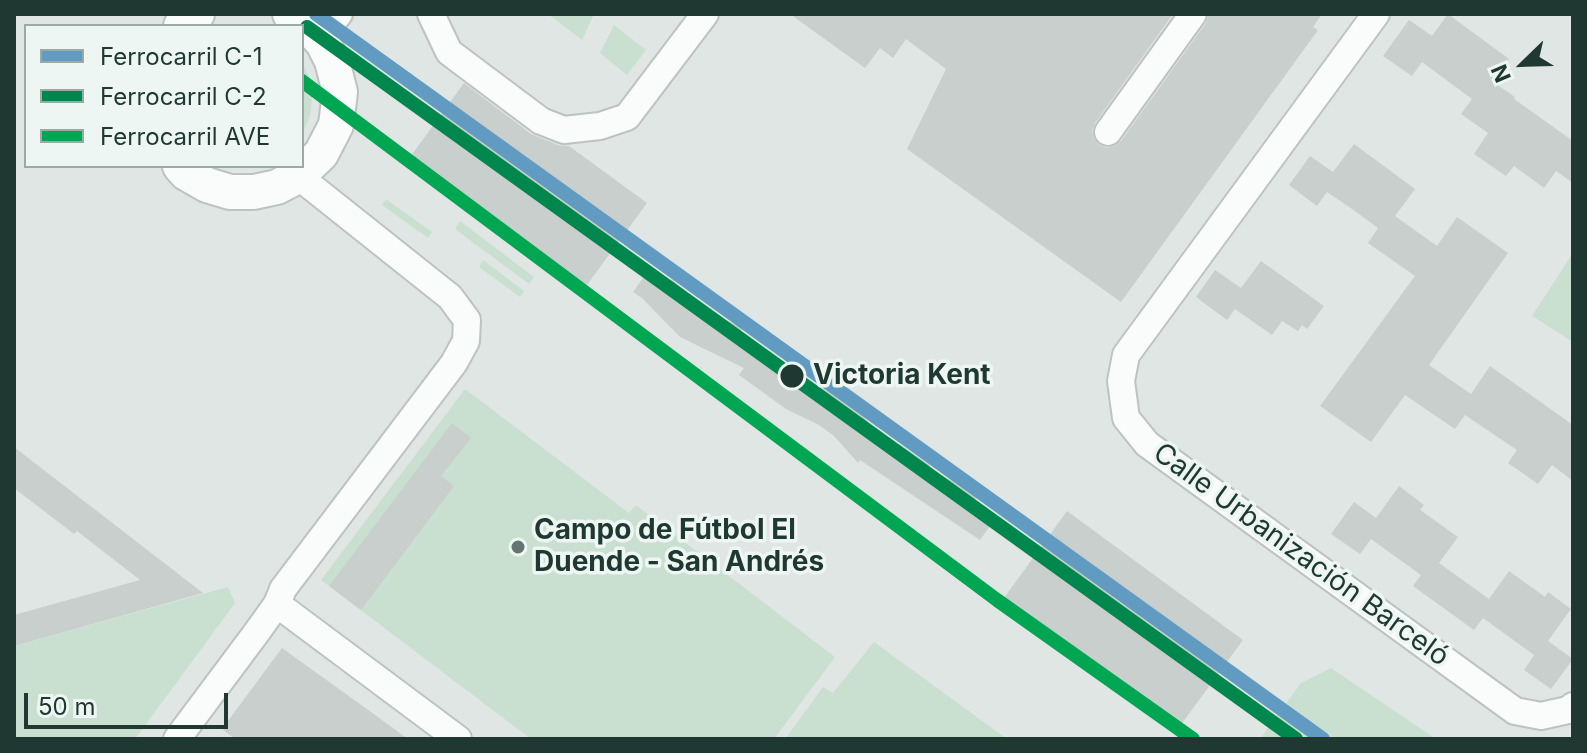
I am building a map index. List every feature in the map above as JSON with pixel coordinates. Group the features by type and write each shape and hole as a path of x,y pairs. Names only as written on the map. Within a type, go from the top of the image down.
{"street":[{"path":"182,168 207,185 230,192 254,192 277,187 298,176 321,154 336,125 340,92 332,61 329,26 309,27 290,14"},
{"path":"431,14 449,52 541,121 564,130 600,126 627,117 705,14"},
{"path":"1108,132 1193,14"},
{"name":"Calle Urbanización Barceló","path":"1376,14 1126,355 1121,381 1126,418 1147,444 1515,711 1541,716 1573,706"},
{"path":"177,739 277,604 283,589 454,363 466,341 467,320 450,297 298,176"},
{"path":"277,604 458,739"}],"green space":[{"path":"548,14 594,14 582,40"},
{"path":"614,25 646,50 627,75 600,53"},
{"path":"304,66 311,83 310,116 304,130"},
{"path":"386,199 432,232 428,238 382,205"},
{"path":"460,221 534,277 529,284 455,229"},
{"path":"1573,253 1573,342 1532,316"},
{"path":"483,260 524,291 520,297 479,267"},
{"name":"Campo de Fútbol El Duende - San Andrés","path":"465,389 629,513 636,505 835,657 774,739 531,739 321,580"},
{"path":"228,587 235,603 135,739 14,739 14,646"},
{"path":"874,642 1007,739 785,739 823,687 833,693"},
{"path":"1331,668 1436,739 1260,739 1301,683"}],"building":[{"path":"790,14 1173,14 1095,123 1092,131 1094,139 1107,148 1121,141 1206,23 1209,14 1322,14 1313,27 1318,30 1121,302 907,149 946,69 906,39 893,58 880,48 865,68"},
{"path":"1448,14 1509,59 1493,82 1573,141 1573,183 1556,171 1544,188 1514,166 1506,176 1474,154 1488,133 1461,114 1472,99 1422,62 1412,76 1383,56 1409,20 1432,36"},
{"path":"464,83 531,134 569,146 647,203 584,289 408,160"},
{"path":"1354,144 1415,189 1395,216 1437,246 1457,217 1508,253 1429,365 1471,394 1490,366 1573,425 1573,481 1552,465 1538,484 1508,463 1517,450 1465,415 1455,429 1405,395 1371,442 1320,406 1415,276 1368,243 1378,228 1355,211 1327,192 1317,206 1289,185 1310,156 1333,172"},
{"path":"1261,261 1324,306 1307,329 1302,325 1298,331 1282,321 1272,335 1235,309 1227,320 1196,297 1215,270 1241,288"},
{"path":"646,274 664,287 672,279 701,308 743,328 740,333 805,380 850,401 894,452 899,444 930,465 928,469 978,493 972,507 993,522 980,540 860,460 858,463 834,436 786,409 739,375 744,368 680,337 633,292"},
{"path":"452,423 471,438 441,476 454,486 361,610 329,586"},
{"path":"14,447 203,593 14,646 14,615 140,580 77,531 74,534 14,488"},
{"path":"1399,486 1424,505 1420,510 1458,537 1439,563 1489,599 1509,571 1545,597 1548,592 1571,609 1548,641 1573,659 1551,689 1524,670 1534,655 1483,618 1474,630 1413,586 1421,575 1371,539 1360,554 1331,534 1354,502 1376,518"},
{"path":"1067,511 1243,640 1180,726 1004,598"},
{"path":"282,648 408,739 235,739 222,729"}],"rail line":[{"name":"C-1","path":"316,14 1323,739"},
{"name":"C-2","path":"307,27 1296,739"},
{"name":"AVE","path":"304,82 997,600 1193,739"}],"place":[{"name":"Victoria Kent","path":"792,376"},
{"name":"Campo de Fútbol El Duende - San Andrés","path":"518,547"}]}
